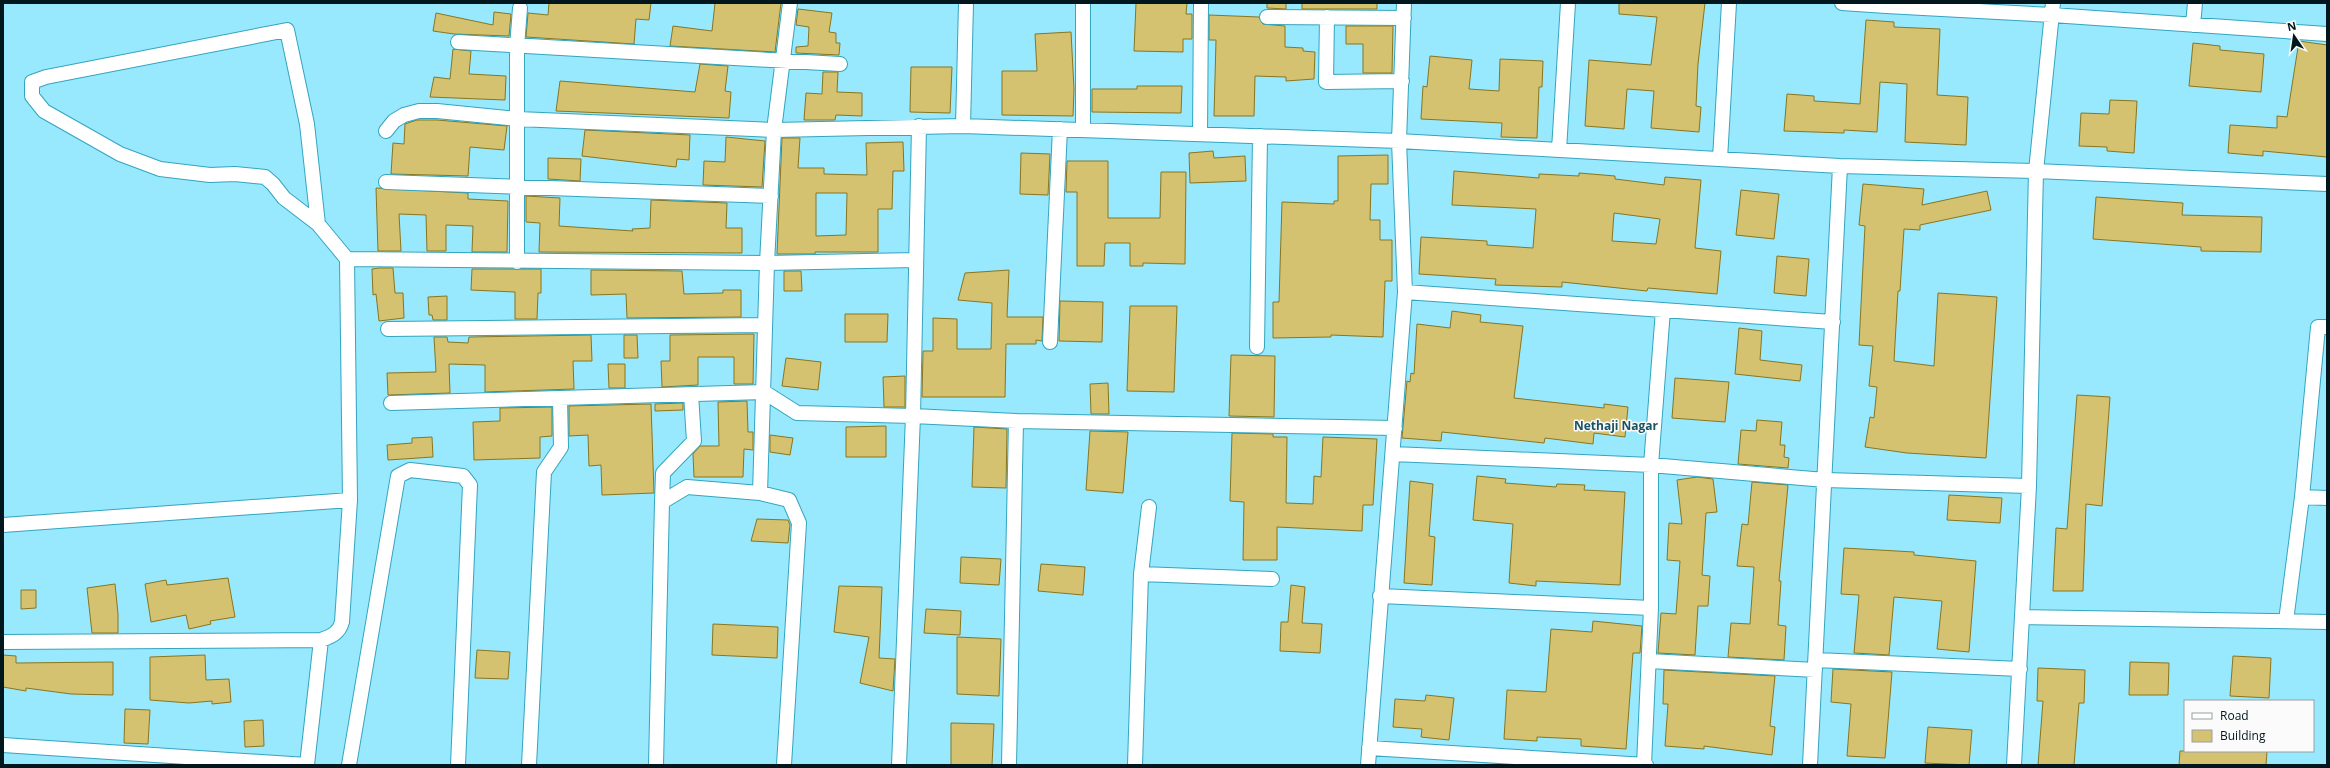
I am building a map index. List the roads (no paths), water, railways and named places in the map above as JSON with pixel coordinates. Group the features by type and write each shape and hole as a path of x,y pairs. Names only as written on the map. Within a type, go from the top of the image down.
{"street":[{"path":"760,493 767,263 774,130 790,3"},
{"path":"963,126 966,3"},
{"path":"1083,3 1084,130"},
{"path":"1200,134 1201,3"},
{"path":"1368,765 1380,596 1393,454 1405,292 1399,141 1404,3"},
{"path":"1559,150 1568,3"},
{"path":"1720,159 1730,3"},
{"path":"1842,3 2053,9 2193,25 2327,34"},
{"path":"2193,25 2195,3"},
{"path":"517,262 517,47 520,8"},
{"path":"2014,765 2029,486 2036,170 2053,9"},
{"path":"1267,17 1404,18"},
{"path":"1327,17 1326,82 1402,81"},
{"path":"3,642 321,640 334,635 340,630 342,622 350,500 347,259 318,224 284,198 273,184 265,177 235,174 210,175 160,169 120,154 44,111 32,96 32,82 46,77 287,30 307,124 318,224"},
{"path":"458,42 517,47 840,64"},
{"path":"386,131 394,121 404,115 419,111 518,119 774,130 963,126 1399,141 1840,166 2036,170 2327,184"},
{"path":"900,765 913,416 915,260 919,126"},
{"path":"1050,342 1060,129"},
{"path":"1257,347 1260,136"},
{"path":"1810,765 1840,166"},
{"path":"386,182 771,196"},
{"path":"347,259 517,262 767,263 915,260"},
{"path":"1405,292 1833,322"},
{"path":"1369,748 1645,765 1651,608 1651,465 1663,310"},
{"path":"388,329 765,325"},
{"path":"2286,621 2302,497 2318,327 2327,327"},
{"path":"391,403 764,392 797,413 913,416 1016,421 1395,428"},
{"path":"656,765 663,473 694,440 691,394"},
{"path":"528,765 544,472 561,447 560,398"},
{"path":"1009,765 1016,421"},
{"path":"1393,454 1651,465 1825,480 2029,486"},
{"path":"349,765 398,476 410,470 463,476 470,485 458,765"},
{"path":"662,502 687,487 760,493 789,500 799,523 784,765"},
{"path":"2302,497 2327,498"},
{"path":"3,525 350,500"},
{"path":"1135,765 1141,574 1149,507"},
{"path":"1141,574 1272,579"},
{"path":"1380,596 1651,608"},
{"path":"2022,617 2327,622"},
{"path":"3,744 307,765 321,640"},
{"path":"1649,661 2020,669"}],"district":[{"name":"Nethaji Nagar","path":"1616,426"}]}
